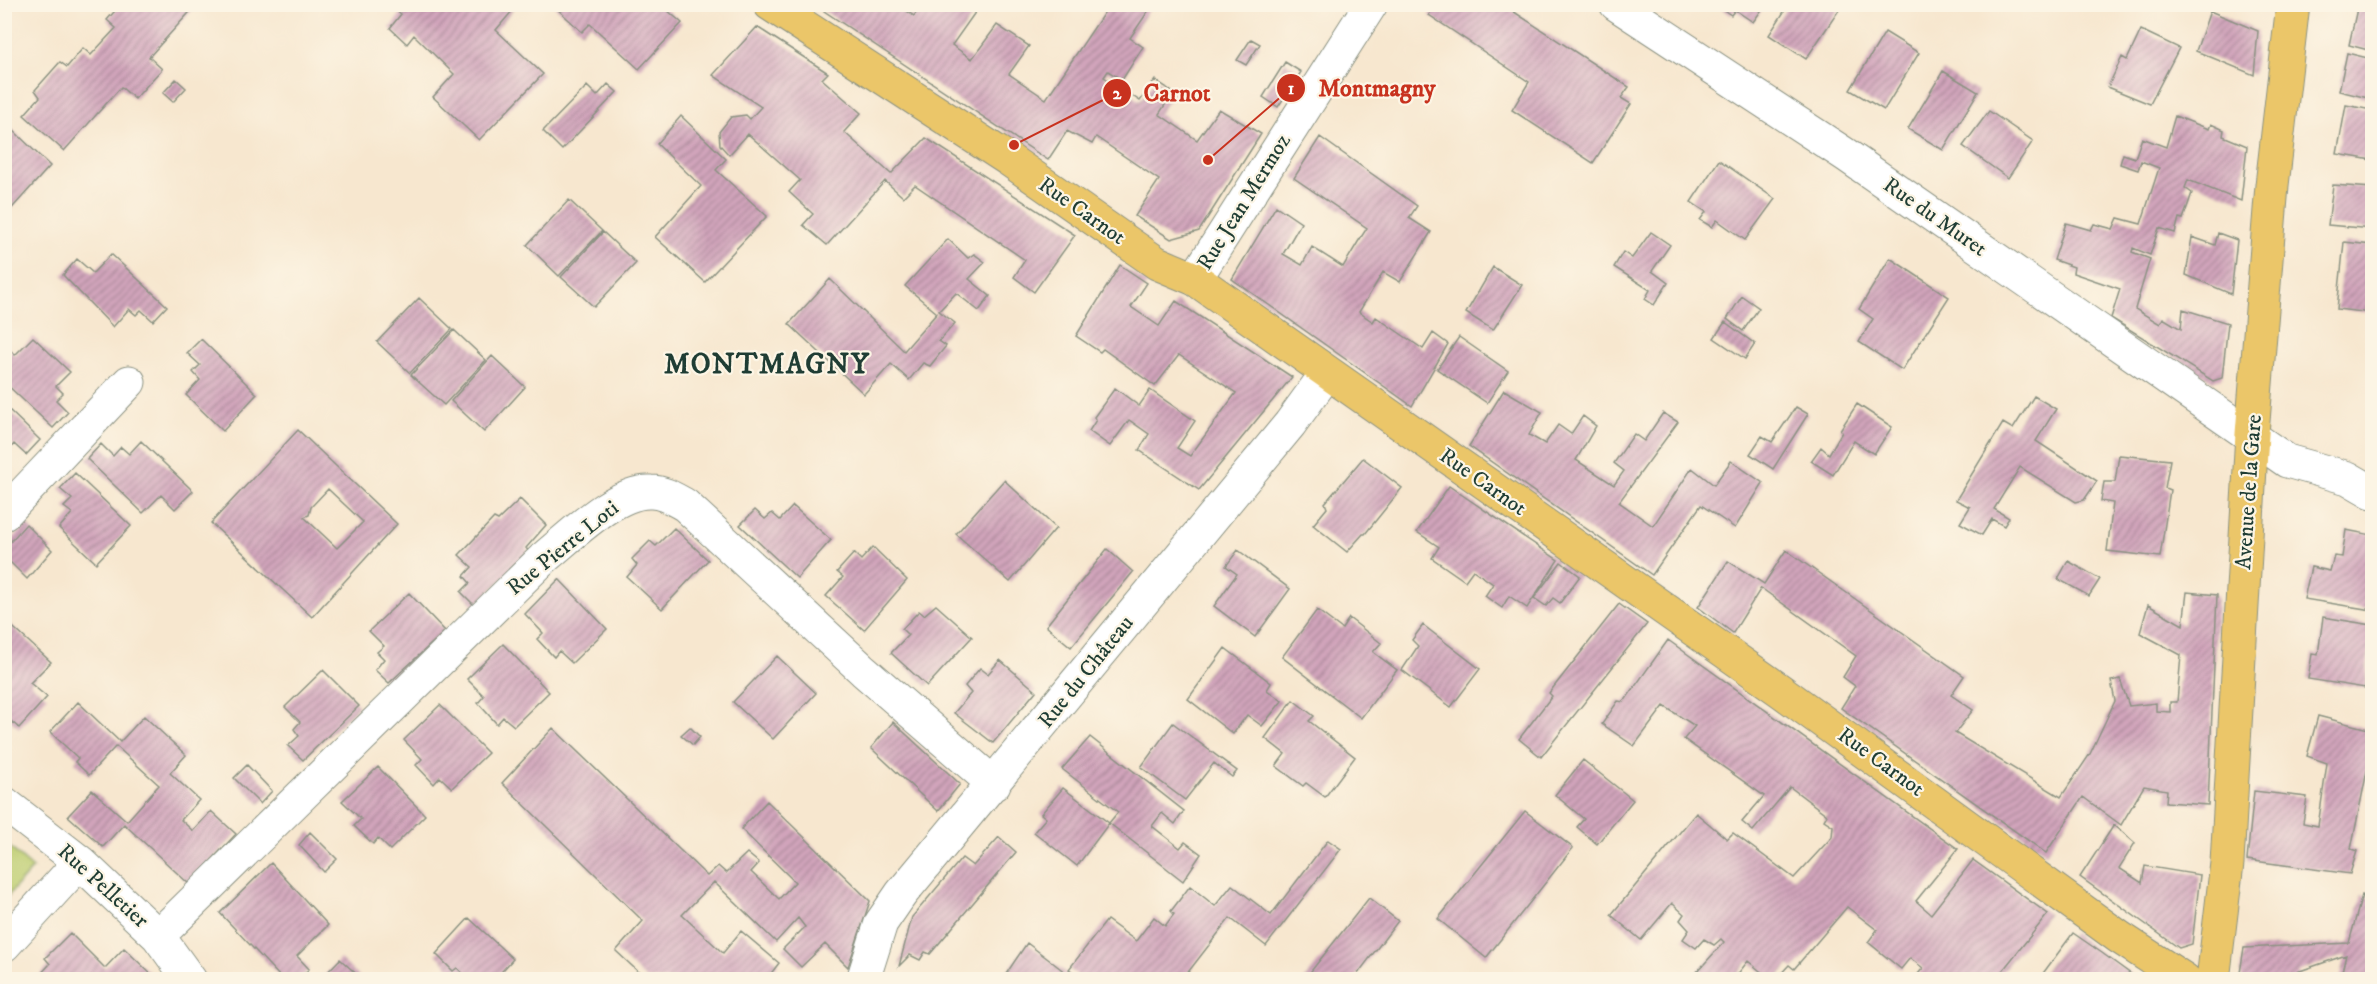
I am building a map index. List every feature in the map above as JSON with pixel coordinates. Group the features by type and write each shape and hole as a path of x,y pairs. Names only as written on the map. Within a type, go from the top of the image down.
{"main road":[{"name":"Rue Carnot","path":"770,4 1008,159 1157,263 1195,279 1781,691 2120,937 2185,980"},
{"name":"Avenue de la Gare","path":"2213,980 2227,863 2252,434 2272,185 2293,4"}],"street":[{"name":"Rue Jean Mermoz","path":"1195,279 1371,4"},
{"name":"Rue du Muret","path":"1616,4 1846,155 2252,434 2287,461 2348,478 2373,492"},
{"name":"Rue du Château","path":"863,980 882,922 901,894 1275,442 1327,373"},
{"path":"4,514 129,382"},
{"name":"Rue Pierre Loti","path":"158,936 545,557 600,513 630,495 649,491 664,494 685,505 864,671 994,784"},
{"name":"Rue Pelletier","path":"4,803 81,862 158,936 190,980"},
{"path":"4,945 81,862"}],"green space":[{"path":"5,843 33,868 5,899"}],"building":[{"path":"121,4 197,4 149,57 162,69 135,99 121,87 64,151 24,115 40,97 35,90 60,62 67,67 83,48 91,55 116,28 107,20"},
{"path":"400,4 508,4 513,10 496,30 543,74 479,140 433,97 454,74 414,35 407,44 390,28 401,14 395,9"},
{"path":"552,4 660,4 682,23 639,69 590,24 582,32"},
{"path":"922,4 981,4 952,45 972,59 997,25 1029,46 1009,74 1046,99 1110,4 1153,4 1130,38 1143,47 1122,80 1108,71 1104,77 1140,101 1155,80 1166,87 1173,93 1159,114 1197,140 1219,109 1261,134 1199,231 1171,239 1135,216 1159,180 1096,137 1092,144 1067,131 1048,160 815,5 898,5 914,16"},
{"path":"1435,4 1502,4 1629,87 1621,98 1631,104 1593,163 1512,110 1529,82 1429,15"},
{"path":"1715,4 1766,4 1753,22 1735,10 1731,15"},
{"path":"1789,4 1831,4 1839,10 1806,59 1769,35"},
{"path":"2358,4 2372,4 2372,51 2349,45"},
{"path":"2210,11 2258,31 2254,75 2196,51"},
{"path":"757,27 828,73 822,79 861,113 844,132 891,174 926,138 1075,235 1034,292 1014,277 1025,260 915,185 903,197 885,181 827,245 803,225 813,214 789,192 800,180 748,134 729,155 720,145 719,132 731,117 746,115 750,119 761,107 713,75"},
{"path":"2141,30 2179,48 2150,104 2108,87 2122,57 2127,60"},
{"path":"1885,32 1919,53 1884,110 1850,90"},
{"path":"1251,39 1260,44 1246,65 1237,60"},
{"path":"2347,53 2372,59 2372,99 2339,91"},
{"path":"1285,62 1301,72 1278,107 1263,97"},
{"path":"1943,71 1978,92 1943,150 1908,129"},
{"path":"176,79 186,88 173,102 163,93"},
{"path":"608,84 617,92 562,150 543,131 587,86 597,96"},
{"path":"2346,105 2372,110 2372,160 2337,154"},
{"path":"1989,111 2033,141 2008,178 1963,146"},
{"path":"681,116 726,159 716,170 767,216 705,282 655,237 701,186 657,144"},
{"path":"2175,116 2209,129 2211,124 2224,130 2223,136 2247,146 2241,201 2188,180 2185,188 2192,193 2183,219 2179,218 2175,233 2159,228 2150,255 2133,248 2132,252 2150,259 2135,309 2160,324 2163,318 2181,329 2183,309 2228,323 2222,378 2213,381 2111,318 2120,289 2073,273 2074,267 2054,260 2066,223 2091,230 2094,224 2113,229 2118,218 2141,224 2159,168 2141,161 2138,170 2120,164 2123,154 2135,158 2142,138 2166,147"},
{"path":"11,128 50,166 4,217 4,135"},
{"path":"1320,137 1417,206 1409,218 1431,232 1400,282 1383,272 1359,312 1373,322 1376,317 1423,349 1433,333 1448,344 1412,406 1232,279 1276,206 1301,223 1283,254 1302,265 1312,247 1343,267 1367,228 1294,178"},
{"path":"1719,160 1775,199 1745,240 1717,220 1712,227 1700,220 1706,212 1691,202"},
{"path":"2333,185 2372,188 2372,229 2328,225"},
{"path":"569,200 602,231 559,276 527,245"},
{"path":"603,232 636,263 594,307 561,277"},
{"path":"1651,232 1670,245 1652,271 1668,283 1654,305 1645,299 1650,290 1614,267 1623,252 1632,258"},
{"path":"2218,233 2237,240 2231,294 2186,275 2192,237 2215,245"},
{"path":"948,239 968,258 974,254 985,262 969,279 990,296 979,311 956,293 939,311 955,323 939,341 946,346 930,366 923,363 909,380 891,364 864,394 789,324 830,279 904,351 937,313 905,286"},
{"path":"2344,242 2372,245 2372,313 2337,309"},
{"path":"111,254 167,306 153,321 141,310 136,315 129,309 113,327 63,275 77,259 93,273"},
{"path":"1890,258 1949,297 1902,370 1859,342 1873,319 1859,309"},
{"path":"1120,265 1147,283 1131,307 1159,326 1176,301 1292,377 1199,490 1139,450 1149,434 1129,420 1110,446 1089,431 1096,420 1094,417 1115,388 1139,406 1150,390 1195,421 1177,448 1190,456 1236,393 1179,355 1155,386 1103,349 1100,352 1076,336"},
{"path":"1493,267 1522,285 1493,330 1466,313"},
{"path":"1742,296 1759,308 1743,331 1727,319"},
{"path":"419,298 452,329 410,373 377,342"},
{"path":"1725,322 1755,344 1745,359 1714,338"},
{"path":"454,330 486,360 444,405 411,375"},
{"path":"33,337 70,372 56,386 63,393 56,400 68,412 53,428 4,382 4,344 15,355"},
{"path":"1459,337 1508,371 1487,403 1437,369"},
{"path":"201,339 257,394 223,431 186,395 200,380 193,372 200,365 187,353"},
{"path":"492,356 525,387 484,432 451,401"},
{"path":"1504,390 1542,412 1529,435 1545,444 1558,425 1571,434 1583,416 1596,426 1576,460 1614,485 1624,471 1614,463 1634,434 1644,441 1663,413 1678,422 1619,502 1653,526 1692,468 1714,485 1731,461 1763,483 1735,528 1701,505 1652,575 1469,446"},
{"path":"2034,396 2056,409 2036,441 2097,481 2084,500 2076,502 2020,467 1994,509 2009,518 2004,526 1992,519 1982,535 1960,523 1970,507 1956,500 2003,423 2013,429"},
{"path":"1857,404 1892,427 1874,454 1854,441 1833,475 1811,461 1821,447 1829,454 1842,432 1840,430"},
{"path":"5,406 40,440 26,455 14,444 7,452 5,450"},
{"path":"1796,407 1808,414 1773,469 1750,454 1762,436 1772,442"},
{"path":"298,430 397,524 312,617 211,523","holes":["328,489 363,522 337,548 304,517 309,515 311,507"]},
{"path":"141,441 193,491 175,509 161,495 143,513 87,459 101,444 113,456 121,447 129,454"},
{"path":"2119,455 2170,460 2165,488 2170,490 2160,557 2107,551 2113,503 2101,501 2104,482 2115,482"},
{"path":"1363,458 1402,488 1365,534 1347,552 1313,525 1327,508 1325,503"},
{"path":"75,473 131,526 96,563 59,528 72,513 64,507 72,499 60,489"},
{"path":"1004,480 1056,528 1010,582 956,534"},
{"path":"1449,486 1558,560 1527,608 1509,596 1502,608 1485,596 1493,584 1473,570 1465,581 1432,558 1439,547 1417,532"},
{"path":"520,499 546,525 526,548 530,553 475,606 461,592 470,583 464,576 472,567 459,555 494,518 498,520"},
{"path":"793,506 831,540 797,578 740,525 755,510 765,519 772,513 780,520"},
{"path":"26,524 52,550 27,579 4,556 4,549"},
{"path":"674,528 708,560 662,609 627,577 637,565 632,559 650,541 656,546"},
{"path":"2346,530 2372,535 2372,610 2304,599 2311,567 2330,571 2334,556 2342,557"},
{"path":"873,547 907,580 864,630 826,596 843,577 837,572 854,553 861,560"},
{"path":"1107,549 1133,572 1071,647 1046,626"},
{"path":"1238,550 1290,589 1255,637 1214,606 1237,574 1226,566"},
{"path":"1786,550 1964,676 1951,695 1973,710 1955,733 2061,797 2090,754 2115,701 2111,681 2120,679 2129,706 2156,703 2156,711 2170,712 2170,702 2177,702 2181,655 2140,633 2148,605 2183,625 2187,592 2217,595 2208,805 2166,802 2167,790 2144,786 2121,825 2083,797 2046,853 1841,708 1855,686 1843,677 1856,656 1761,588 1733,633 1698,607 1728,561 1764,584"},
{"path":"2068,561 2100,579 2089,596 2058,579"},
{"path":"1561,562 1580,576 1560,603 1553,598 1546,606 1534,598"},
{"path":"559,579 607,629 572,663 559,651 554,657 537,639 543,633 525,614"},
{"path":"409,593 445,631 389,683 375,670 384,659 377,652 384,646 369,631"},
{"path":"1619,604 1647,624 1541,757 1519,739 1552,696 1549,693"},
{"path":"936,605 972,637 927,686 891,653 908,635 902,629 919,611 924,615"},
{"path":"1317,610 1342,629 1349,618 1381,643 1373,652 1397,670 1361,718 1282,657"},
{"path":"2323,617 2372,625 2365,688 2308,679 2312,654 2318,655"},
{"path":"4,619 51,662 30,683 47,697 19,728 4,715"},
{"path":"1423,625 1480,669 1451,707 1402,670 1418,646 1412,640"},
{"path":"1668,640 1958,849 1916,901 1931,914 1973,860 2048,914 1995,980 1960,980 1955,976 1953,980 1913,980 1923,968 1910,958 1901,969 1868,942 1877,930 1847,907 1794,969 1789,965 1775,980 1771,980 1748,961 1733,980 1703,980 1696,973 1724,942 1721,939 1714,945 1704,939 1696,948 1683,939 1689,930 1680,920 1684,914 1672,903 1641,940 1611,915 1696,813 1727,839 1733,833 1794,878 1832,837 1833,826 1824,820 1827,815 1790,787 1753,831 1742,822 1764,796 1684,739 1695,726 1664,706 1634,746 1602,724 1618,701 1624,702"},
{"path":"503,644 549,692 514,726 503,717 497,724 478,703 484,696 467,679"},
{"path":"1225,648 1271,683 1267,690 1282,701 1262,726 1247,715 1233,734 1188,699"},
{"path":"777,656 816,693 773,739 733,702"},
{"path":"1000,660 1036,691 993,743 954,713 971,693 965,686 980,668 988,674"},
{"path":"323,670 359,706 303,760 288,746 299,736 294,729 300,722 285,707"},
{"path":"1293,700 1314,716 1309,721 1355,757 1325,797 1306,783 1303,786 1276,766 1285,754 1265,738"},
{"path":"78,702 120,742 144,716 186,755 170,773 199,800 181,820 193,831 211,811 236,834 189,884 124,824 103,847 68,816 92,790 127,821 159,785 116,746 89,775 75,762 78,758 50,732"},
{"path":"440,705 488,753 452,788 440,777 434,784 416,765 422,759 404,740"},
{"path":"2318,716 2372,730 2372,772 2367,771 2351,849 2357,851 2350,874 2247,860 2254,791 2307,797 2303,823 2318,826 2327,763 2307,756"},
{"path":"893,722 960,784 938,811 871,748"},
{"path":"1173,723 1237,771 1232,777 1214,763 1185,800 1141,767"},
{"path":"690,727 700,737 693,745 681,735"},
{"path":"553,728 707,876 718,866 726,873 747,853 759,863 751,872 779,899 795,882 741,829 767,801 870,901 848,967 825,944 801,967 783,949 805,927 798,918 776,942 714,882 682,915 723,953 741,931 779,963 766,980 647,980 616,951 643,921 502,783"},
{"path":"1090,737 1184,811 1175,824 1162,813 1152,826 1180,848 1185,842 1201,854 1183,881 1109,823 1118,812 1062,769"},
{"path":"1583,760 1633,800 1597,844 1577,827 1584,819 1555,795"},
{"path":"247,765 272,791 260,804 234,778"},
{"path":"378,767 425,815 390,850 378,838 373,844 354,826 361,819 342,801"},
{"path":"1063,788 1109,823 1077,866 1034,832 1046,818 1041,814"},
{"path":"1525,811 1573,848 1486,958 1438,919"},
{"path":"2114,825 2135,843 2119,868 2142,883 2145,866 2200,875 2192,944 2179,948 2080,877"},
{"path":"310,832 337,859 324,872 299,845"},
{"path":"999,837 1016,852 930,954 925,952 920,960 910,955 899,966 912,917 962,858 973,866"},
{"path":"1328,840 1341,849 1266,946 1230,918 1182,980 1083,980 1069,969 1107,920 1136,941 1154,917 1165,926 1174,914 1171,911 1190,886 1215,906 1232,885 1271,915"},
{"path":"271,863 328,925 297,956 309,969 298,980 283,980 220,913"},
{"path":"2362,895 2372,899 2371,980 2340,980 2346,955 2297,972 2301,980 2243,980 2240,973 2244,948 2349,943"},
{"path":"1369,898 1398,921 1353,980 1304,980"},
{"path":"469,918 513,959 494,980 470,980 457,968 453,971 436,954"},
{"path":"70,933 105,968 124,948 157,980 35,980 50,964 45,958"},
{"path":"2073,933 2102,953 2139,980 2038,980"},
{"path":"1027,943 1052,962 1075,980 1002,980"},
{"path":"340,959 363,980 320,980"}],"place":[{"name":"Carnot","path":"1014,145"},
{"name":"Montmagny","path":"1208,160"}],"district":[{"name":"MONTMAGNY","path":"767,364"}]}
